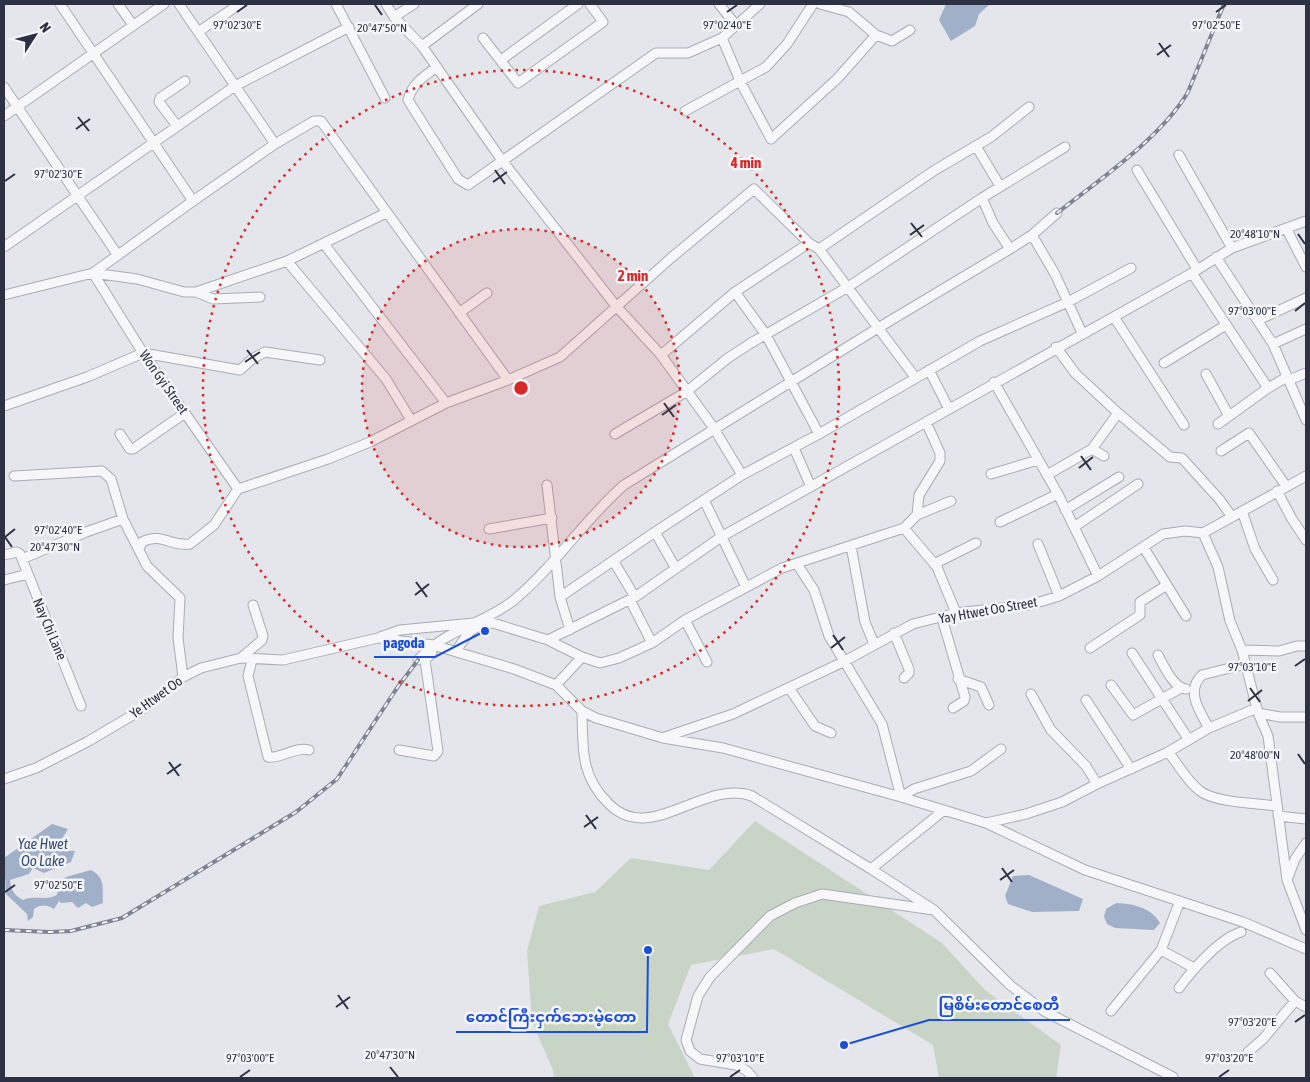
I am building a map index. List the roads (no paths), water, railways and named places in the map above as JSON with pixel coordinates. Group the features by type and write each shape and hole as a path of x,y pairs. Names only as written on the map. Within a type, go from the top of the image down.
{"street":[{"path":"60,4 193,201"},
{"path":"118,4 133,26"},
{"path":"4,116 164,4"},
{"path":"179,4 275,144"},
{"path":"198,32 240,4"},
{"path":"336,4 385,98"},
{"path":"386,4 394,17 422,46 437,66 501,159 616,306 661,356 714,429 742,476"},
{"path":"394,17 414,4"},
{"path":"422,46 478,4"},
{"path":"500,60 578,4"},
{"path":"483,38 518,83 603,22 590,4"},
{"path":"719,4 735,24"},
{"path":"437,66 415,84 410,90 408,100 458,179 468,185 501,159 656,53 688,54 722,38 735,24 760,4"},
{"path":"685,112 741,83 766,67 787,44 813,4"},
{"path":"820,4 849,12 876,35 892,42 910,30"},
{"path":"4,247 235,86 349,27"},
{"path":"722,38 741,83 771,139 837,79 876,35"},
{"path":"177,126 159,102 160,98 185,81"},
{"path":"4,87 118,254"},
{"path":"819,249 935,170 976,146 1029,107"},
{"path":"93,273 275,144 314,121 321,121 508,380"},
{"path":"976,146 1000,186"},
{"path":"615,434 686,392 728,358 848,287 1000,186 1065,147"},
{"path":"1178,154 1232,248"},
{"path":"1137,170 1226,326 1268,388"},
{"path":"139,548 142,542 158,537 185,545 197,541 214,525 238,489 328,459 370,442 446,403 508,380 560,357 616,306 754,189 809,242 819,249 915,377"},
{"path":"982,198 993,223 1010,249"},
{"path":"4,295 93,273 137,279 184,292 196,292 287,261 386,213"},
{"path":"456,651 478,624 513,600 557,557 593,514 624,485 1010,249 1032,235 1057,214"},
{"path":"548,640 632,599 675,567 721,537 1056,347 1114,317 1232,248 1306,221"},
{"path":"1286,228 1303,252 1306,266"},
{"path":"1032,235 1055,274 1082,333"},
{"path":"661,356 735,292 809,242"},
{"path":"324,244 446,403"},
{"path":"1216,257 1273,344 1306,420"},
{"path":"287,261 386,379 411,420"},
{"path":"560,596 742,476 980,341 1068,302 1131,268"},
{"name":"Won Gyi Street","path":"93,273 143,352 238,489"},
{"path":"196,292 213,299 260,297"},
{"path":"735,292 766,335 819,434"},
{"path":"459,313 487,293"},
{"path":"1258,320 1306,298"},
{"path":"1114,317 1184,425"},
{"path":"1164,363 1226,326"},
{"path":"1273,344 1306,329"},
{"path":"1056,347 1075,373 1118,413 1170,457 1182,458 1220,500 1232,517"},
{"path":"4,406 87,377 143,352 240,370 252,359 265,352 320,360"},
{"path":"929,370 949,408"},
{"path":"1218,424 1268,388 1306,373"},
{"path":"1206,374 1229,416"},
{"path":"994,382 1058,494 1098,576"},
{"path":"120,434 130,449 133,449 185,412"},
{"path":"1047,475 1092,449 1118,413"},
{"path":"917,516 919,495 940,461 940,453 926,422"},
{"path":"1221,451 1249,433 1282,489 1292,519 1306,540"},
{"path":"794,448 812,487"},
{"path":"1092,449 1104,456"},
{"path":"991,474 1038,460"},
{"path":"14,476 102,471 111,479 123,519 147,566 180,598 178,638 182,677"},
{"path":"1306,476 1204,533 1218,567 1230,621 1242,650 1258,711 1268,736 1287,880 1306,929"},
{"path":"1066,510 1119,477"},
{"path":"1074,527 1138,484"},
{"path":"547,485 557,557 560,596 570,630"},
{"path":"1000,522 1058,494"},
{"path":"704,500 746,587"},
{"path":"378,638 400,630 493,624 548,640 582,657 600,663 619,658 652,643 685,620 782,568 904,528 917,516 950,501"},
{"path":"1242,511 1255,549 1273,580"},
{"path":"489,529 552,518"},
{"path":"4,555 20,555 123,519"},
{"path":"904,528 934,564 956,613"},
{"name":"Yay Htwet Oo Street","path":"663,738 733,714 843,662 913,624 956,613 1028,605 1059,596 1098,576 1163,534 1185,530 1204,533"},
{"path":"655,532 675,567"},
{"path":"934,564 976,543"},
{"path":"1038,544 1059,596"},
{"path":"850,546 865,622 874,644"},
{"path":"1144,548 1186,616"},
{"name":"Nay Chi Lane","path":"20,555 81,706"},
{"path":"614,562 652,643"},
{"path":"797,564 814,590 829,636 882,724 901,797"},
{"path":"4,580 28,574"},
{"path":"1090,648 1140,615 1140,602 1167,585"},
{"path":"241,658 262,640 263,636 253,605"},
{"path":"942,618 958,679 965,697 964,701 953,708"},
{"path":"685,620 707,662"},
{"path":"418,660 450,634 478,624"},
{"path":"894,633 909,669 909,673 904,678"},
{"path":"378,638 437,646 514,669 556,685 582,711 596,718 663,738 723,748 901,797 986,823 1085,870 1243,922 1306,949"},
{"name":"Ye Htwet Oo","path":"4,779 36,768 87,742 143,709 182,677 201,668 241,658 283,660 378,638"},
{"path":"399,750 434,756 438,751 425,660 437,646"},
{"path":"1242,650 1280,651 1296,646 1306,646"},
{"path":"1132,653 1189,740"},
{"path":"1158,655 1181,688 1194,691"},
{"path":"556,685 582,657"},
{"path":"252,660 248,676 268,757 273,758 301,748 309,750"},
{"path":"1209,728 1196,704 1194,691 1196,680 1202,676 1246,664"},
{"path":"958,679 981,687 989,705"},
{"path":"1111,685 1133,716 1181,688"},
{"path":"789,688 814,726 832,733"},
{"path":"1031,694 1051,730 1081,761 1097,784"},
{"path":"1086,700 1130,769"},
{"path":"582,711 583,755 592,783 612,807 624,815 637,818 658,816 710,796 742,793 871,869 934,910 1010,985 1044,1011 1173,1077"},
{"path":"986,823 1026,814 1062,802 1168,752 1209,728 1258,711 1280,717 1306,717"},
{"path":"901,797 914,789 970,771 1002,749"},
{"path":"1168,752 1184,775 1202,792 1220,799 1276,806"},
{"path":"871,869 943,811"},
{"path":"1278,816 1306,819"},
{"path":"1287,880 1295,859 1306,843"},
{"path":"753,1078 747,1071 736,1064 700,1059 690,1051 686,1040 698,996 710,977 770,916 795,903 822,894 934,910"},
{"path":"1111,1012 1161,950 1180,900"},
{"path":"1179,988 1194,968 1231,938 1242,932"},
{"path":"1161,950 1194,968"},
{"path":"1270,973 1295,1001 1306,1007"},
{"path":"1248,1052 1263,1040 1295,1001"}],"water":[{"path":"946,4 990,4 979,14 975,26 951,41 939,20"},
{"name":"Yae Hwet Oo Lake","path":"52,824 68,829 60,842 70,851 75,851 71,862 44,873 33,868 29,874 10,880 14,892 23,900 53,897 57,895 59,882 66,877 91,870 101,880 103,903 92,907 86,903 78,908 72,902 61,903 59,901 54,909 39,906 34,909 33,917 28,921 27,914 6,894 4,858"},
{"path":"1029,875 1083,899 1079,911 1032,912 1008,904 1005,896 1013,876"},
{"path":"1116,903 1141,907 1152,913 1160,923 1154,930 1115,928 1107,924 1104,917 1106,909"}],"railway":[{"path":"1057,213 1146,142 1176,109 1188,92 1224,4"},
{"path":"4,930 71,931 122,918 296,812 337,779 397,688 418,660"}],"place":[{"name":"pagoda","path":"485,631"},
{"name":"တောင်ကြီးငှက်ဘေးမဲ့တော","path":"648,950"},
{"name":"မြစိမ်းတောင်စေတီ","path":"844,1045"}]}
